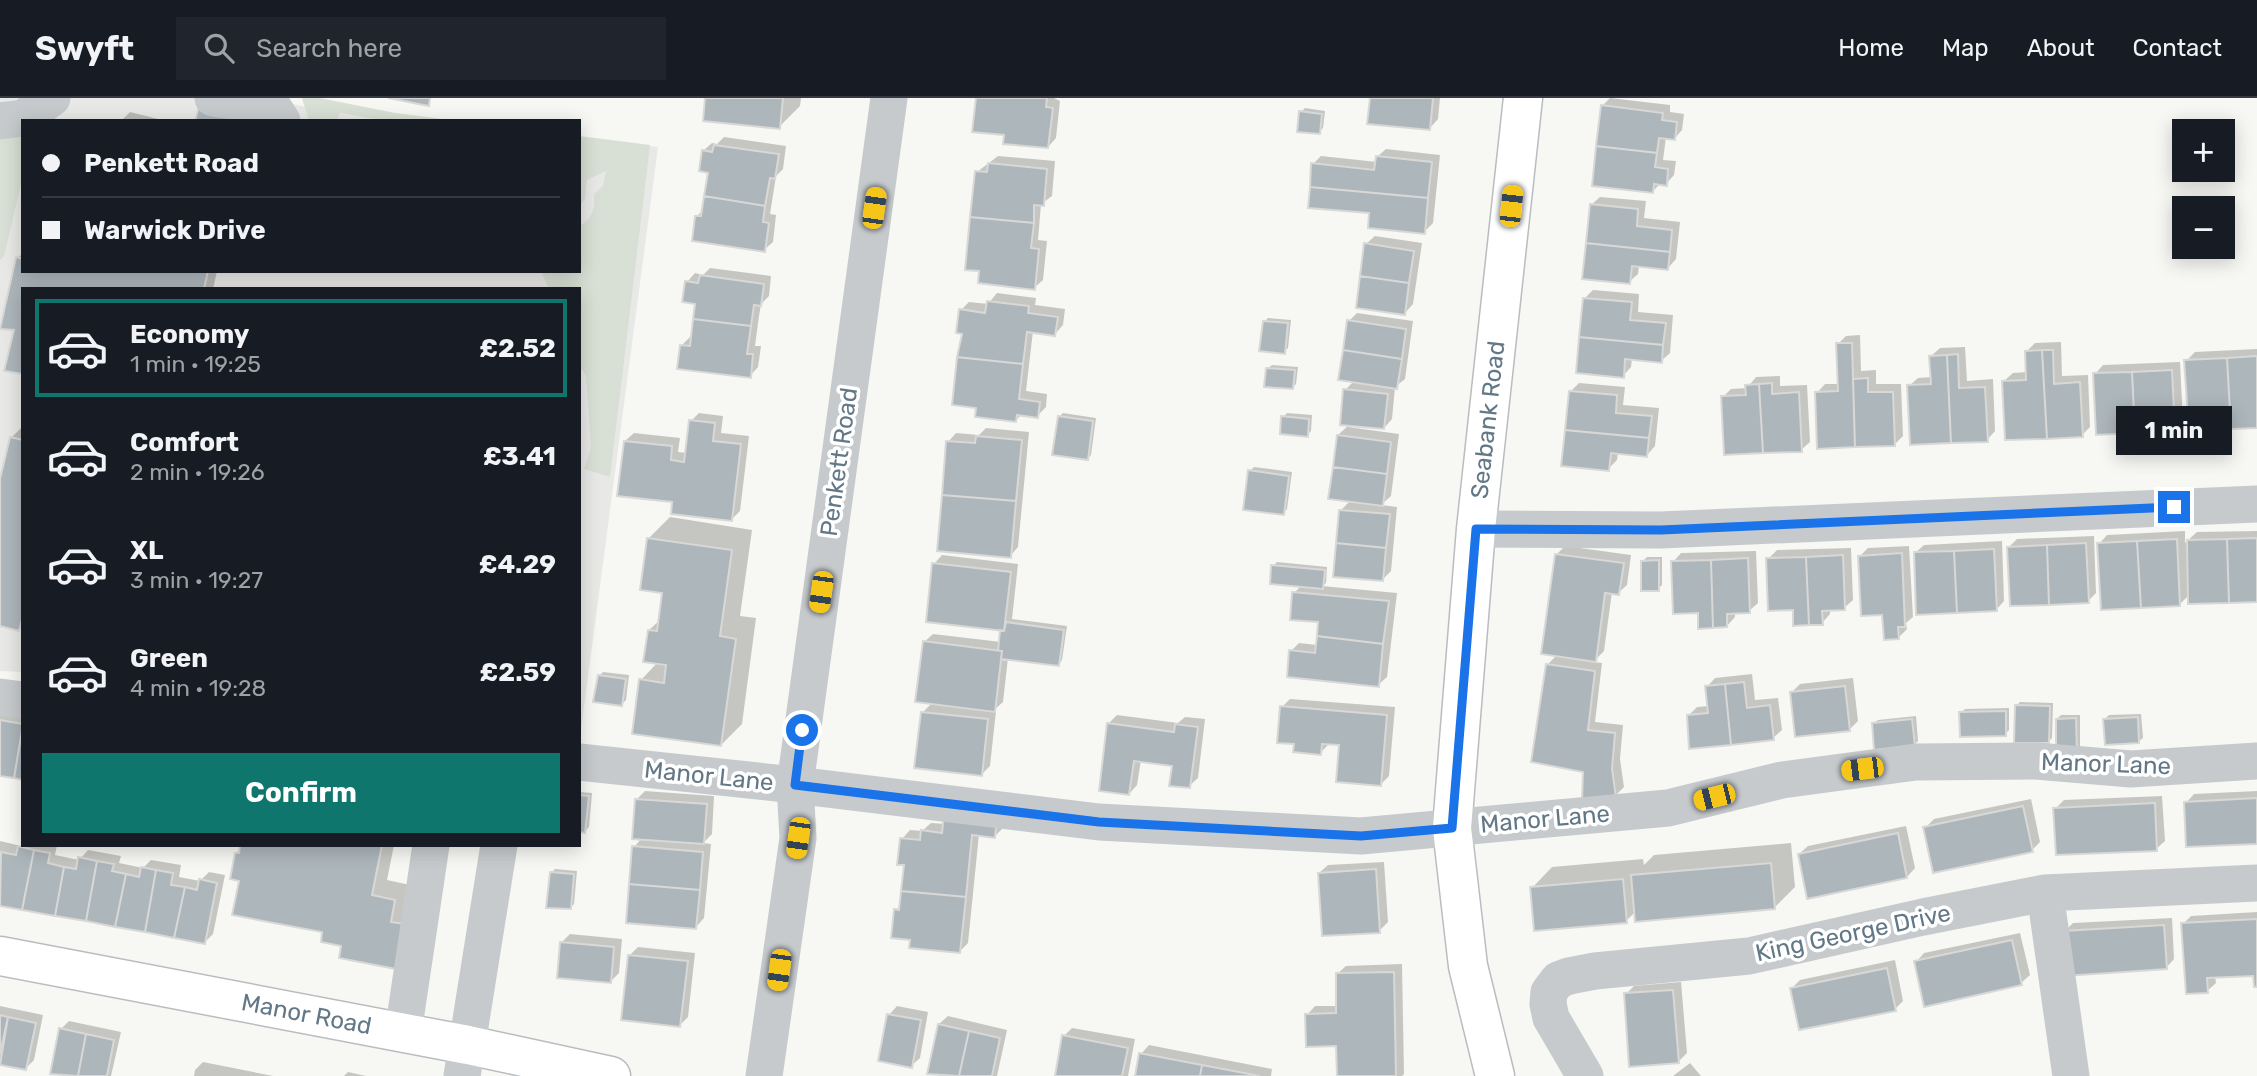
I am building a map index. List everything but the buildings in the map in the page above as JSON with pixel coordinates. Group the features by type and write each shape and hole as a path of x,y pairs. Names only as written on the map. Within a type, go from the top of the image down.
{"main road":[{"name":"Seabank Road","path":"1495,1076 1468,966 1452,828 1476,529 1523,98"},
{"name":"Manor Road","path":"0,956 403,1033 465,1061 611,1076"}],"street":[{"path":"0,121 23,118 52,98"},
{"path":"213,98 273,107 281,119"},
{"name":"Penkett Road","path":"764,1076 798,838 795,785 889,98"},
{"path":"1476,529 1661,530 2257,503"},
{"path":"0,698 21,700"},
{"name":"Manor Lane","path":"581,762 1099,822 1361,836 1668,808 1782,780 1916,762 2036,761 2132,769 2257,761"},
{"path":"403,1033 431,847"},
{"path":"465,1061 499,847"},
{"name":"King George Drive","path":"1585,1076 1551,1018 1549,992 1558,980 1595,971 1749,956 2045,893 2257,883"},
{"path":"2045,893 2071,1076"}],"shaded area":[{"path":"0,98 261,98 343,114 391,119 21,119 21,273 581,273 581,139 658,147 581,730 581,287 21,287 21,672 0,671"},
{"path":"302,98 320,98 442,119 375,119 340,113 338,119 308,119"},
{"path":"21,125 21,184 4,257 0,260 0,131"},
{"path":"581,136 650,145 610,477 584,469 591,447 586,376 581,368 581,287 548,287 542,273 581,273 581,225 590,216 594,194 603,186 606,171 587,180 585,199 581,205"}],"route":[{"path":"802,730 795,785 1099,822 1361,836 1452,828 1476,529 1661,530 2174,507"}]}
